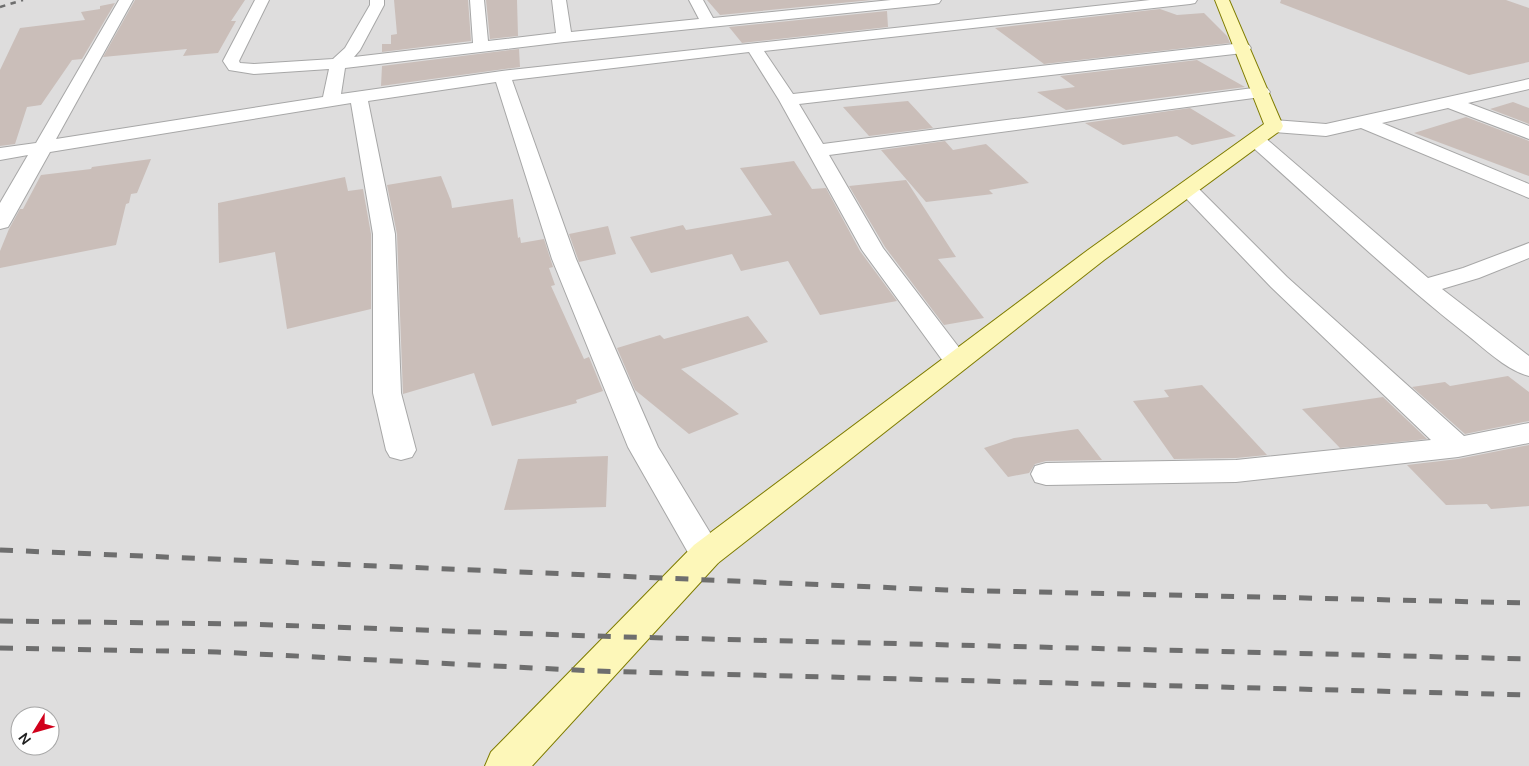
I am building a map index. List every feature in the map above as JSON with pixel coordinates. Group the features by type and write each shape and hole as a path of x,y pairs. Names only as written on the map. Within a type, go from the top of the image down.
{"main road":[{"path":"505,766 706,554 1096,255 1265,133 1261,92 1222,0"}],"street":[{"path":"0,222 126,0"},
{"path":"262,0 231,61 235,67 248,69 338,64 564,37 934,0"},
{"path":"331,101 338,64 352,50 377,5 377,0"},
{"path":"478,0 481,46"},
{"path":"559,0 564,37"},
{"path":"696,0 709,23"},
{"path":"0,154 331,101 502,76 1190,0"},
{"path":"754,47 788,100 873,250 957,362"},
{"path":"788,100 1243,48"},
{"path":"502,76 564,259 643,447 706,554"},
{"path":"1265,133 1326,130 1527,85"},
{"path":"817,151 1261,92"},
{"path":"359,98 384,234 387,393 401,450"},
{"path":"1452,102 1529,133"},
{"path":"1364,122 1529,192"},
{"path":"1265,133 1424,287 1505,352 1529,368"},
{"path":"1188,188 1279,282 1458,447"},
{"path":"1424,287 1471,273 1529,250"},
{"path":"1046,474 1236,471 1458,447 1529,433"}],"shaded area":[{"path":"0,0 1529,0 1529,766 0,766"}],"building":[{"path":"135,0 245,0 231,21 236,21 218,53 183,56 187,49 103,57"},
{"path":"394,0 468,0 471,41 382,52 382,44 391,44 391,35 397,34"},
{"path":"486,0 517,0 518,36 490,39"},
{"path":"707,0 872,0 720,15"},
{"path":"1281,0 1506,0 1529,8 1529,62 1469,75 1280,3"},
{"path":"115,3 82,59 72,60 41,105 27,107 15,144 0,146 0,70 20,28 85,20 81,12 100,9 100,6"},
{"path":"1160,9 1177,15 1204,13 1227,36 1230,43 1044,64 995,28"},
{"path":"887,11 888,27 742,43 729,27"},
{"path":"519,49 520,67 381,86 382,66"},
{"path":"1197,60 1245,87 1066,110 1037,92 1075,87 1060,76"},
{"path":"908,101 933,128 869,136 843,107"},
{"path":"1513,102 1529,108 1529,124 1490,109"},
{"path":"1190,108 1236,136 1192,145 1177,136 1123,145 1085,123"},
{"path":"1466,117 1529,141 1529,176 1414,133"},
{"path":"945,141 953,150 986,144 1029,183 989,190 993,194 926,202 881,150"},
{"path":"151,159 137,193 131,194 129,203 126,204 116,245 0,268 0,251 9,229 20,209 23,209 41,175"},
{"path":"794,161 812,189 826,188 860,251 897,301 820,315 788,261 741,271 732,254 651,273 630,237 683,225 686,230 772,215 740,168"},
{"path":"441,176 452,208 513,199 518,238 520,237 521,243 544,239 553,267 549,268 555,285 551,286 584,359 589,357 603,391 576,400 577,403 492,426 474,373 403,394 397,234 387,185"},
{"path":"345,177 348,191 363,189 371,234 371,309 287,329 275,252 219,263 218,203"},
{"path":"906,180 956,257 938,259 984,318 944,325 885,247 849,186"},
{"path":"608,226 616,254 579,262 569,234"},
{"path":"748,316 768,342 681,369 739,414 689,434 635,390 617,348 660,335 664,339"},
{"path":"1508,376 1529,392 1529,421 1465,434 1412,387 1445,382 1450,386"},
{"path":"1202,385 1267,455 1236,458 1174,459 1133,401 1169,397 1164,390"},
{"path":"1383,397 1427,439 1340,448 1302,409"},
{"path":"1078,429 1102,460 1046,461 1035,464 1029,473 1008,477 984,448 1014,438"},
{"path":"1529,445 1529,506 1491,509 1487,504 1446,505 1407,465 1458,459"},
{"path":"608,456 606,507 504,510 518,459"}],"railway":[{"path":"0,7 23,0"},
{"path":"0,550 946,590 1529,603"},
{"path":"0,621 244,624 625,637 1529,659"},
{"path":"0,648 217,652 594,671 1529,695"}]}
